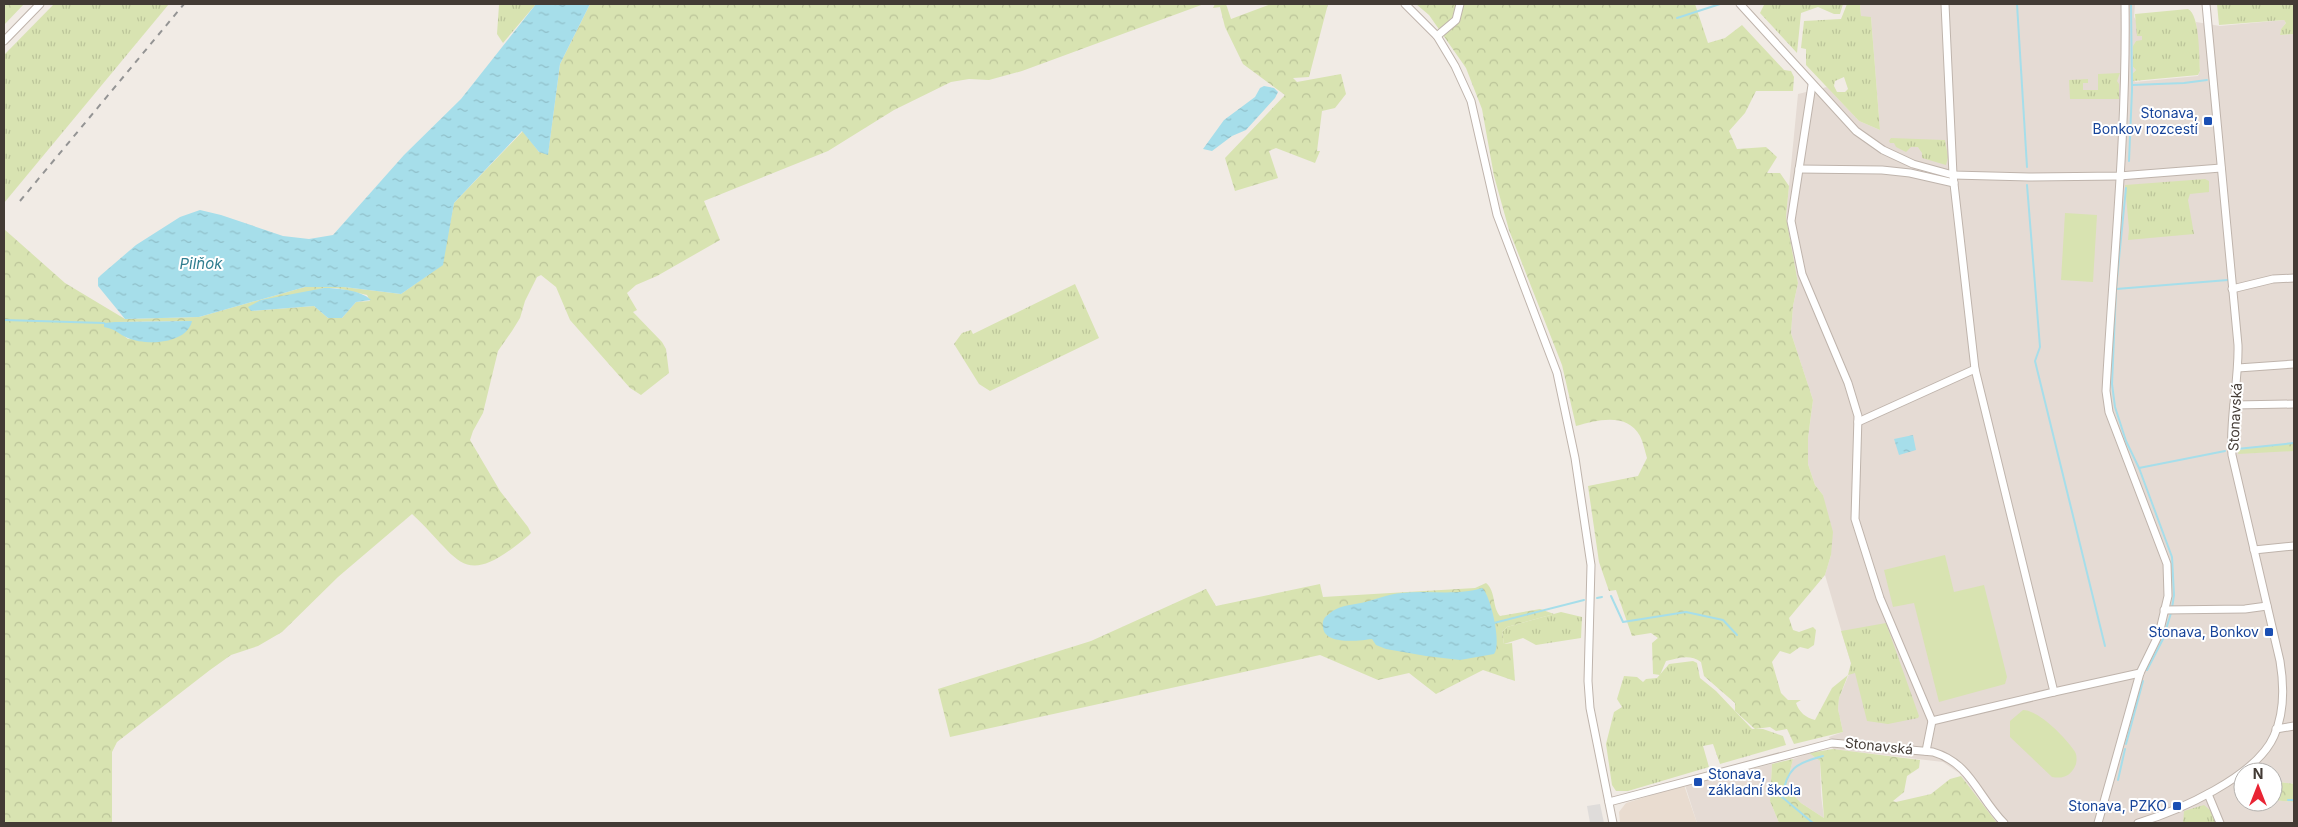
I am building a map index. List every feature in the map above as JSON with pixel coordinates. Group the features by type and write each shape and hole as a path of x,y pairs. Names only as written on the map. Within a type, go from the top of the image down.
{"street":[{"path":"4,41 40,4"},
{"path":"1405,4 1437,36 1455,66 1471,101 1497,215 1557,373 1575,458 1591,565 1588,681 1594,737 1613,823"},
{"path":"1437,36 1456,20 1460,4"},
{"path":"1740,4 1856,131 1883,150 1913,164 1954,179"},
{"path":"1945,4 1954,179 1975,369 2054,692"},
{"path":"2098,823 2140,673 2159,634 2168,596 2167,564 2109,412 2106,391 2119,176 2124,140 2125,4"},
{"name":"Stonavská","path":"2138,823 2180,808 2208,794 2257,759 2270,744 2276,729 2282,690 2282,674 2232,456 2231,433 2238,368 2206,4"},
{"path":"1812,84 1790,221 1802,274 1848,383 1858,422 1855,519 1880,598 1932,721 1926,751"},
{"path":"1799,169 1882,170 1954,179 2119,176 2221,168"},
{"path":"2232,289 2273,279 2294,278"},
{"path":"2238,368 2294,364"},
{"path":"1858,422 1975,369"},
{"path":"2234,405 2294,404"},
{"path":"2254,550 2294,546"},
{"path":"2164,610 2245,609 2267,606"},
{"path":"1932,721 2140,673"},
{"path":"2276,729 2294,726"},
{"name":"Stonavská","path":"1609,802 1795,751 1832,743 1926,751 1946,756 1959,764 1993,813 2004,823"},
{"path":"2208,794 2220,823"}],"shaded area":[{"path":"1860,4 2135,4 2134,17 2137,22 2137,36 2142,36 2142,41 2136,41 2133,47 2133,67 2136,70 2132,74 2135,82 2198,76 2200,71 2196,22 2220,26 2284,20 2286,23 2281,29 2280,35 2294,34 2294,784 2283,782 2283,762 2233,762 2233,812 2283,812 2283,801 2294,802 2294,823 1997,823 1959,773 1943,762 1833,749 1829,737 1843,732 1838,709 1839,698 1852,667 1825,575 1831,555 1823,495 1815,485 1808,464 1808,438 1813,400 1791,333 1793,306 1798,283 1786,217 1798,94 1827,87 1859,121 1880,130 1871,17 1861,17"},
{"path":"1809,753 1820,761 1824,818 1801,803 1786,786 1793,759"},
{"path":"1772,764 1770,801 1779,823 1697,823 1685,785"},
{"path":"1684,785 1697,823 1620,823 1619,812 1626,803"},
{"path":"1600,804 1604,823 1590,823 1587,806"}],"green space":[{"path":"4,4 24,4 4,25"},
{"path":"54,4 169,4 4,203 4,55"},
{"path":"493,4 536,4 503,43 497,34 499,5"},
{"path":"590,4 1204,4 1022,71 989,80 969,79 951,82 894,110 828,151 704,201 720,240 657,276 636,285 627,293 637,310 633,312 662,342 666,349 669,373 641,395 630,388 570,320 556,287 541,275 537,277 525,301 520,318 498,351 483,413 470,440 500,491 531,533 506,553 488,563 475,566 463,563 453,556 412,514 338,577 282,632 258,646 231,655 117,742 112,752 112,823 4,823 4,229 65,283 125,319 199,317 305,287 344,287 401,294 442,265 454,203 523,131 539,152 548,154 560,64","holes":["324,288 337,288 367,295 370,301 356,302 342,318 328,318 314,306 251,311","192,321 128,339 115,329 115,322"]},
{"path":"1215,4 1226,4 1231,19 1271,4 1328,4 1309,77 1293,78 1297,82 1341,74 1346,94 1335,108 1322,111 1317,151 1320,151 1315,163 1276,148 1269,151 1278,178 1235,191 1225,158 1285,95 1243,64 1225,27 1220,7 1213,8"},
{"path":"1416,4 1695,4 1708,43 1725,38 1742,25 1784,70 1791,71 1794,77 1793,91 1756,91 1745,113 1729,131 1737,149 1766,147 1777,157 1767,173 1780,173 1789,186 1786,217 1798,283 1793,306 1791,333 1813,400 1808,438 1808,464 1815,485 1823,495 1833,532 1831,555 1825,575 1789,618 1793,630 1799,632 1813,627 1816,630 1814,645 1808,649 1800,647 1790,654 1780,651 1772,662 1781,693 1788,700 1801,700 1796,703 1801,712 1815,720 1832,688 1848,675 1839,698 1838,709 1843,732 1794,744 1787,729 1776,731 1770,727 1755,729 1735,711 1735,703 1704,676 1701,662 1693,658 1684,657 1666,661 1660,675 1653,674 1652,643 1658,638 1651,633 1632,636 1616,590 1609,591 1599,562 1588,486 1638,476 1647,458 1642,441 1634,428 1620,421 1602,420 1576,426 1562,365 1509,230 1494,176 1482,109 1466,68 1429,15"},
{"path":"1843,4 1840,14 1834,14 1818,7 1801,13 1797,53 1760,13 1764,5"},
{"path":"1847,4 1860,4 1861,16 1871,17 1880,130 1859,121 1806,65 1806,49 1801,48 1804,21 1841,19","holes":["1844,77 1848,89 1845,92 1837,92 1834,86 1835,81"]},
{"path":"2217,4 2294,4 2294,34 2280,35 2281,29 2286,23 2284,20 2219,25"},
{"path":"2188,9 2195,19 2197,28 2200,71 2198,75 2133,81 2132,74 2136,70 2133,67 2133,46 2136,41 2142,40 2142,36 2137,36 2135,14"},
{"path":"2120,73 2117,81 2119,84 2119,99 2070,99 2069,80 2088,79 2088,83 2083,83 2083,90 2098,90 2098,74"},
{"path":"1891,138 1945,140 1948,157 1946,165 1922,158 1922,153 1918,147 1911,147 1906,152 1896,147 1894,143 1890,143"},
{"path":"2205,179 2209,181 2209,192 2190,194 2188,200 2194,234 2128,240 2129,229 2125,185"},
{"path":"2065,213 2097,215 2093,282 2061,280"},
{"path":"1075,284 1099,338 990,391 979,384 954,344 962,333 971,330 973,334"},
{"path":"2294,443 2294,451 2238,454 2239,450"},
{"path":"1945,555 1954,592 1984,585 2007,677 2005,684 1939,702 1914,603 1893,607 1884,570"},
{"path":"1486,583 1491,590 1500,616 1540,609 1554,614 1507,627 1502,632 1504,644 1512,643 1515,681 1483,670 1436,694 1409,673 1378,680 1320,655 950,737 938,689 1091,641 1206,589 1216,606 1320,584 1323,597 1475,588"},
{"path":"1561,612 1582,617 1581,638 1536,645 1523,638 1504,644 1502,632 1507,627"},
{"path":"1886,623 1919,716 1918,718 1888,724 1867,721 1855,673 1848,675 1851,663 1841,631"},
{"path":"1693,661 1697,663 1700,678 1716,691 1752,729 1763,729 1783,736 1786,745 1720,764 1713,744 1703,746 1709,767 1628,791 1616,791 1612,785 1606,744 1614,712 1622,707 1617,699 1624,676 1637,677 1643,682 1646,679 1657,678 1669,664"},
{"path":"2023,710 2036,714 2064,737 2076,756 2076,764 2069,774 2060,778 2052,777 2010,737 2010,721"},
{"path":"1833,749 1920,760 1919,768 1907,776 1904,792 1893,801 1896,802 1931,794 1950,779 1961,776 1997,823 1779,823 1770,801 1772,764 1793,759 1786,787 1801,803 1824,818 1820,761 1809,753"},
{"path":"2283,782 2294,784 2294,802 2283,801"},
{"path":"2204,805 2210,810 2216,823 2183,823 2184,811"}],"water":[{"name":"Pilňok","path":"536,4 590,4 560,64 548,155 539,152 522,131 454,203 443,265 401,294 344,287 305,287 199,317 125,319 98,286 98,278 136,245 180,217 200,210 221,215 283,236 309,239 333,235 404,155 461,99"},
{"path":"1264,86 1274,88 1278,92 1275,98 1246,130 1232,136 1212,151 1203,149 1224,120 1255,97 1260,88"},
{"path":"324,288 355,292 371,300 356,302 342,318 328,318 314,306 251,311 248,307 261,300"},
{"path":"192,321 189,329 174,339 155,342 136,341 104,327 104,323 115,322"},
{"path":"1913,435 1916,450 1899,455 1894,439"},
{"path":"1482,588 1489,600 1496,631 1497,641 1494,654 1460,660 1426,656 1386,649 1376,645 1372,639 1351,641 1335,639 1325,633 1323,627 1323,621 1326,616 1344,606 1412,592 1463,592"}],"waterway":[{"path":"1677,18 1720,4"},
{"path":"2017,4 2027,167"},
{"path":"2129,161 2132,90 2131,4"},
{"path":"2132,85 2207,80"},
{"path":"2027,185 2040,347 2035,361 2105,646"},
{"path":"2126,188 2116,289 2112,384 2115,407 2126,441 2139,468 2172,557 2174,595 2172,608"},
{"path":"2116,289 2228,280"},
{"path":"4,320 104,323"},
{"path":"2237,449 2294,443"},
{"path":"2139,468 2225,451"},
{"path":"1611,596 1623,622 1686,612 1723,620 1737,635"},
{"path":"1597,598 1602,597"},
{"path":"1494,623 1584,600"},
{"path":"2147,670 2163,639 2171,613"},
{"path":"2126,744 2143,681"},
{"path":"2118,780 2125,749"},
{"path":"1813,823 1782,797 1787,779 1794,768 1806,761 1823,756"},
{"path":"2288,800 2294,800"}],"railway":[{"path":"20,201 184,4"}],"place":[{"name":"Stonava, Bonkov rozcestí","path":"2208,121"},
{"name":"Stonava, Bonkov","path":"2269,632"},
{"name":"Stonava, základní škola","path":"1698,782"},
{"name":"Stonava, PZKO","path":"2177,806"}]}
